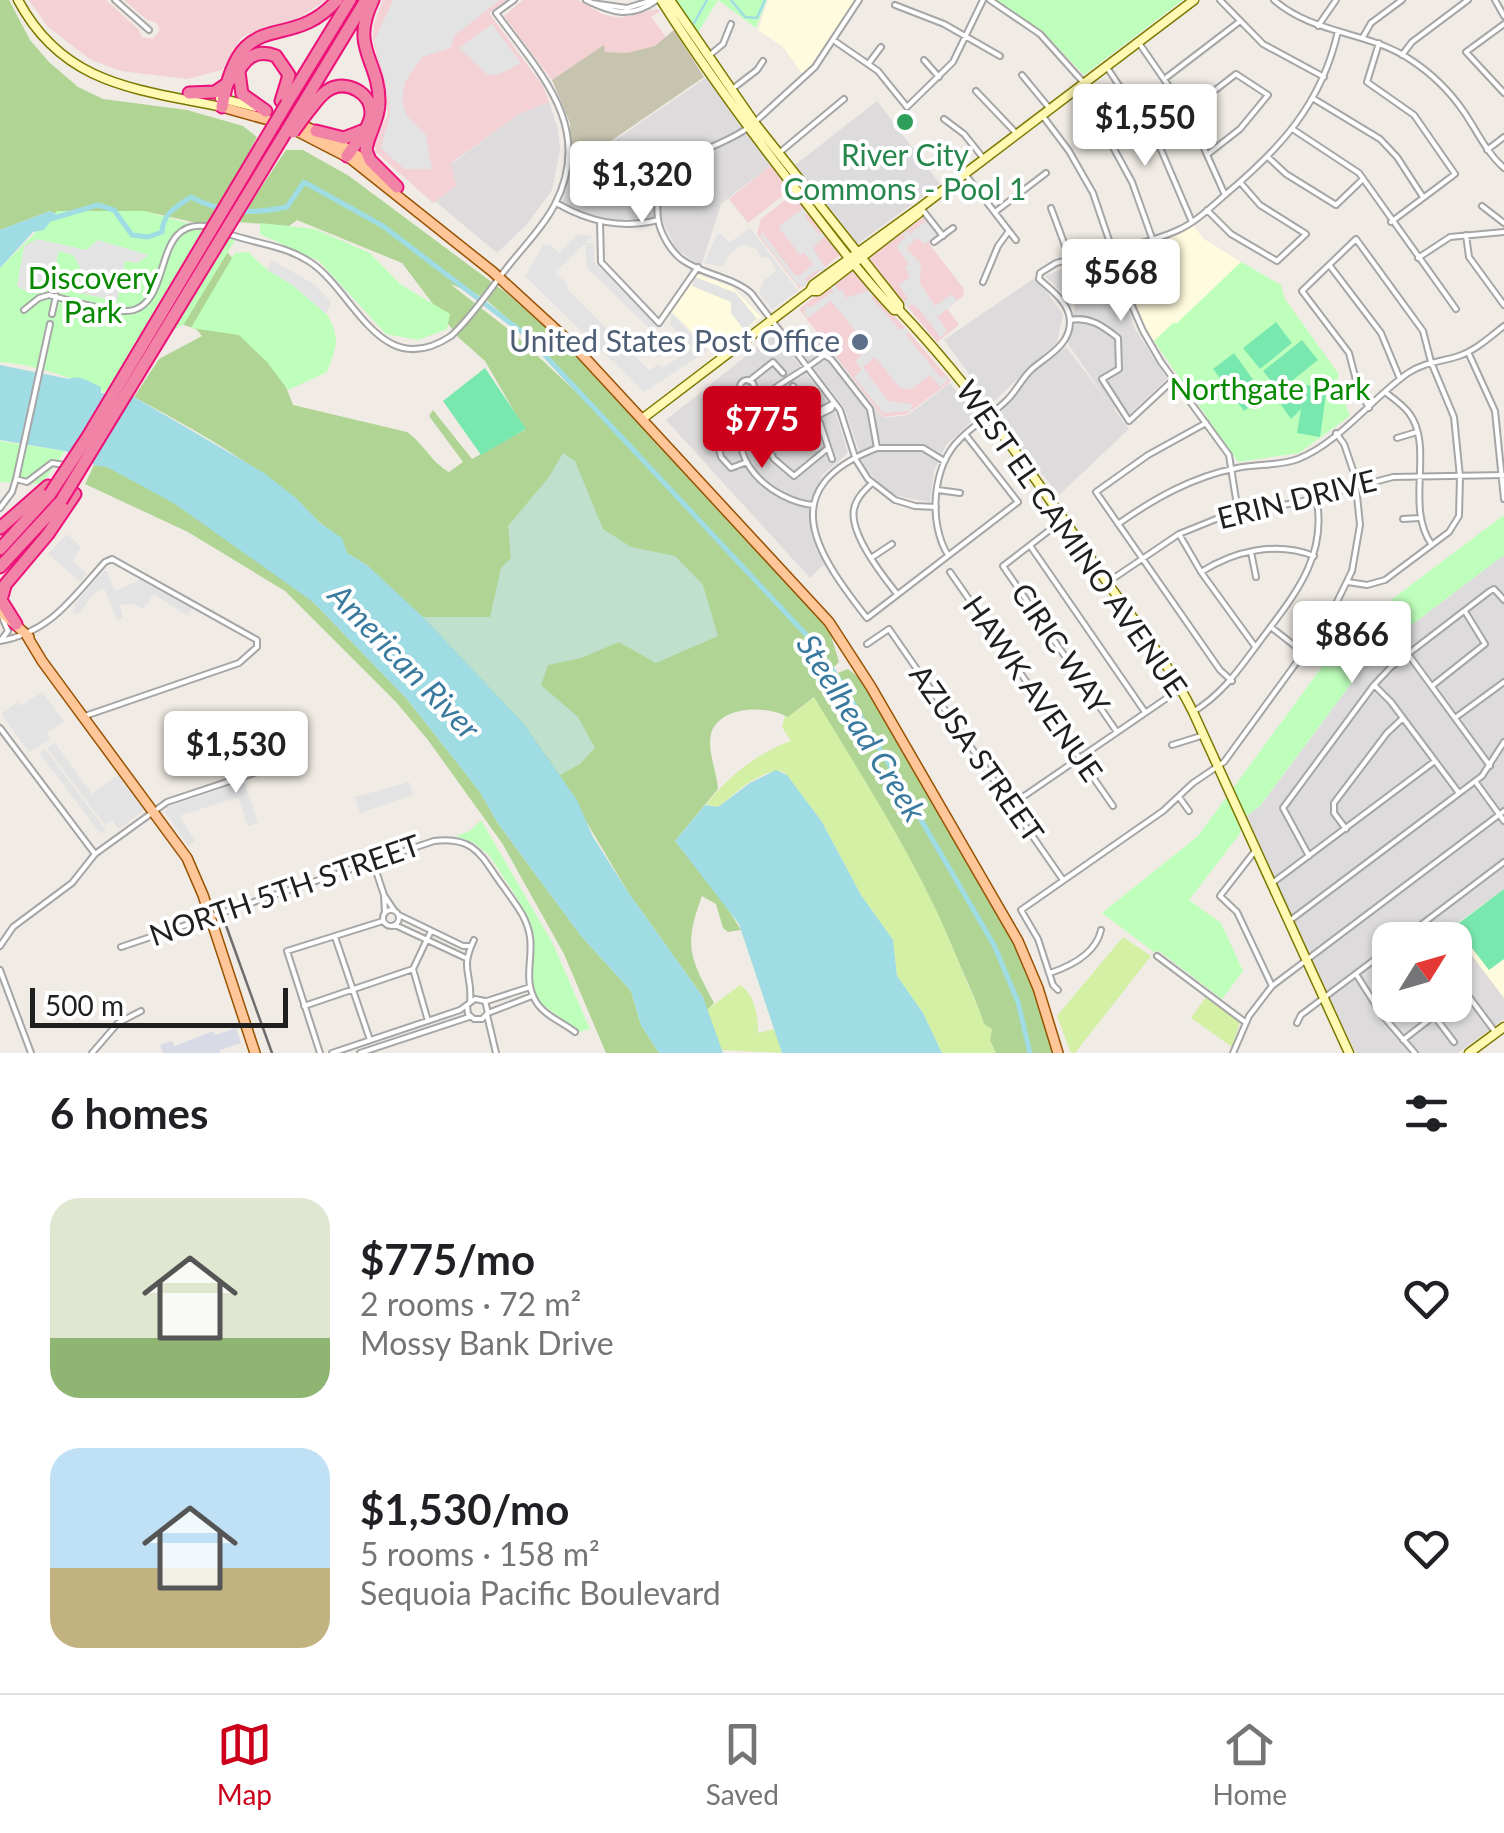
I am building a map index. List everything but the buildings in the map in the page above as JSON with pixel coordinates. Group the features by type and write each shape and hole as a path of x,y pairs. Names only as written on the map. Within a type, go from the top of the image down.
{"highway":[{"path":"226,104 237,56 248,42 264,33 312,20 337,0"},
{"path":"16,624 2,604 3,588 75,494 116,413 257,179 350,0"},
{"path":"0,549 53,493 241,181 366,0"},
{"path":"351,155 379,102 363,40 373,0"},
{"path":"226,104 240,68 258,53 280,58 288,70 294,106"},
{"path":"240,68 242,94 266,111"},
{"path":"189,93 215,92 228,83"},
{"path":"294,106 328,90 350,87 363,94 369,104 368,157 398,187"},
{"path":"316,131 344,138 367,131"},
{"path":"0,567 116,413"},
{"path":"0,528 53,493"}],"main road":[{"path":"18,0 40,35 62,56 99,79 266,111 316,131 398,187 445,233"},
{"name":"WEST EL CAMINO AVENUE","path":"657,0 855,258 900,305 899,310 987,416 1181,688 1350,1053"},
{"name":"WEST EL CAMINO AVENUE","path":"670,0 751,125 779,153 855,258"},
{"path":"642,418 810,290 818,291 918,208 1194,0"},
{"path":"136,89 189,93 226,104 283,124 351,155 549,321 642,418 802,591 850,653 1018,940 1060,1053"},
{"path":"855,258 902,227 919,213 918,208"},
{"path":"0,612 33,639 188,858 255,1053"},
{"path":"1469,1053 1500,1030"}],"street":[{"path":"115,0 148,30"},
{"path":"24,310 45,295 136,310 147,300 173,241 195,224 296,254 333,282 372,332 396,346 417,348 450,336 556,203 567,168 566,127 552,89 496,13 514,0"},
{"path":"589,1 613,13 636,10 657,0"},
{"path":"859,0 834,41 794,89 733,138 692,154 676,166 662,188 658,220 673,251 698,268 745,288 834,403 845,422 855,457 872,483 902,503 937,507"},
{"path":"834,41 869,64 907,107 953,62 982,0"},
{"path":"990,0 1040,34 1084,83"},
{"path":"1220,0 1273,50 1324,77"},
{"path":"1274,0 1318,26 1363,38 1402,55 1448,92 1487,150 1504,168"},
{"path":"1318,26 1336,0"},
{"path":"1363,38 1371,23 1402,0"},
{"path":"1402,55 1412,42 1468,0"},
{"path":"1495,0 1504,16"},
{"path":"895,6 966,35 1000,56"},
{"path":"1166,78 1239,22"},
{"path":"707,56 722,44 731,24"},
{"path":"1504,24 1466,52 1504,93"},
{"path":"948,555 938,532 937,507 945,461 965,434 1010,397 1028,372 1063,342 1070,320 1064,304 1038,275 1051,265 1174,232 1192,222 1269,158 1294,130 1324,77 1338,31"},
{"path":"1138,42 1187,112 1225,195"},
{"path":"1380,44 1367,82 1414,115 1454,174 1391,222"},
{"path":"869,64 881,47"},
{"path":"924,60 939,76"},
{"path":"731,90 763,61"},
{"path":"1106,66 1165,156 1192,222"},
{"path":"1187,112 1236,74 1268,95 1240,130 1208,154"},
{"path":"1022,75 1050,109"},
{"path":"976,90 1017,134"},
{"path":"779,153 844,99"},
{"path":"1314,99 1380,139 1423,198"},
{"path":"1133,102 1102,127 1127,171 1152,238"},
{"path":"1042,116 1086,179 1136,315 1174,380 1226,450 1233,468 1238,512"},
{"path":"944,119 964,134 984,159"},
{"path":"1294,130 1348,163 1364,179 1456,309"},
{"path":"1487,150 1504,137"},
{"path":"1269,158 1286,174 1336,205 1364,179"},
{"path":"995,212 1046,173"},
{"path":"965,174 1016,240"},
{"path":"1206,210 1231,234 1277,261 1306,234 1260,205 1240,182"},
{"path":"556,203 600,222 633,224 658,220"},
{"path":"1482,206 1504,223"},
{"path":"918,208 943,236"},
{"path":"1051,208 1070,259"},
{"path":"600,222 601,262 659,323 698,268"},
{"path":"934,242 953,228"},
{"path":"982,282 998,246 1010,231"},
{"path":"1418,258 1446,239 1504,232"},
{"path":"1466,235 1469,257 1504,304"},
{"path":"1348,582 1367,584 1385,580 1450,532 1458,518 1460,476 1454,417 1421,326 1356,239 1302,291 1348,353 1358,388 1369,408"},
{"path":"1329,265 1382,334 1400,379"},
{"path":"52,314 56,296"},
{"path":"1070,320 1083,317 1118,338 1119,370 1102,379 1129,421 1174,380"},
{"path":"21,481 18,472 50,324"},
{"path":"1118,524 1169,492 1233,468 1294,460 1369,408 1400,379 1431,362 1468,352 1501,328 1504,338"},
{"path":"1468,352 1495,410 1504,499"},
{"path":"814,506 793,502 773,492 756,477 747,462 742,431 748,414 760,402 824,356 831,359 870,409 877,448"},
{"path":"747,462 731,468 721,457 712,418 744,380 749,381 773,362 783,373"},
{"path":"749,381 752,392"},
{"path":"793,386 820,423 832,459"},
{"path":"740,388 747,394 752,392"},
{"path":"752,392 760,402"},
{"path":"1385,392 1409,413 1416,432 1419,518 1432,545"},
{"path":"815,417 834,403"},
{"path":"1206,423 1096,492 1220,670 1232,681"},
{"path":"742,431 762,427 766,433 763,439"},
{"path":"742,431 763,439 774,459 794,476 828,448"},
{"path":"1397,438 1416,432"},
{"path":"1058,990 1034,930 1021,910 1217,766 1336,608 1348,582 1359,538 1357,485 1348,452 1336,433"},
{"path":"945,461 922,448 877,448 827,476 814,506 818,542 839,582 866,618 1018,502 965,434"},
{"path":"1162,434 1167,446"},
{"path":"0,508 21,481 52,463 89,473"},
{"name":"ERIN DRIVE","path":"1108,582 1179,534 1238,512 1394,477 1502,475"},
{"path":"872,483 858,499 853,518 871,558 897,594"},
{"path":"938,490 960,494"},
{"path":"1193,712 1232,681 1300,587 1314,556 1319,528 1316,497"},
{"path":"1404,519 1419,518"},
{"path":"1064,519 1030,546 1145,712"},
{"path":"1179,534 1200,572 1244,636 1256,646"},
{"path":"871,558 892,544"},
{"name":"CIRIC WAY","path":"1030,546 1003,566 1116,732"},
{"path":"1200,572 1251,552 1285,548 1314,556"},
{"path":"1251,552 1256,576"},
{"path":"0,640 27,636 58,613 105,562 115,559 257,640 257,647 239,663 84,716"},
{"name":"HAWK AVENUE","path":"950,572 1113,806"},
{"path":"1309,856 1283,808 1374,685 1494,589 1504,600"},
{"path":"1432,686 1486,644 1464,611"},
{"path":"0,612 8,631 0,640"},
{"path":"1270,627 1304,653"},
{"name":"AZUSA STREET","path":"867,644 889,629 1063,880"},
{"path":"1408,654 1490,766"},
{"path":"1456,718 1504,682"},
{"path":"1374,685 1459,793"},
{"path":"1011,805 1181,688"},
{"path":"1346,828 1334,813 1334,803 1403,718"},
{"path":"0,728 95,854"},
{"path":"1172,745 1203,734"},
{"path":"1288,922 1476,781 1504,742"},
{"path":"0,945 13,927 72,883 95,854 155,810 176,798 290,761"},
{"path":"1271,884 1435,761"},
{"path":"1476,781 1504,821"},
{"path":"1178,797 1189,812"},
{"path":"1233,1053 1245,1022 1272,986 1502,813"},
{"name":"NORTH 5TH STREET","path":"121,946 434,841 468,845 483,856 505,890"},
{"path":"1255,851 1220,896 1237,912 1272,986"},
{"path":"373,861 384,895 399,915 463,946 471,946"},
{"path":"1425,922 1504,862"},
{"path":"499,894 505,890 520,909 529,930 532,996 546,1013 574,1032"},
{"path":"384,895 387,925 466,958"},
{"path":"384,913 394,910"},
{"path":"395,926 399,915"},
{"path":"320,1053 287,951 384,920"},
{"path":"428,1020 413,969 430,930"},
{"path":"1049,973 1078,961 1098,940 1101,930"},
{"path":"335,937 370,1040"},
{"path":"474,940 465,971 471,987 483,1000 496,1053"},
{"path":"1157,956 1245,1022"},
{"path":"1297,1023 1300,1016 1372,962"},
{"path":"304,1006 413,969"},
{"path":"0,970 32,1053"},
{"path":"1356,974 1376,1008 1414,1053"},
{"path":"471,987 469,1004 474,1019"},
{"path":"332,1053 469,1004 530,987"},
{"path":"474,1019 532,996"},
{"path":"1472,998 1500,1030"},
{"path":"92,1053 118,1024 141,1011"},
{"path":"360,1053 464,1017 474,1019 488,1030"},
{"path":"1403,1040 1426,1022"},
{"path":"1439,1022 1454,1042"}],"shaded area":[{"path":"29,0 106,0 142,37 153,39 160,30 157,23 146,19 124,0 326,0 302,16 240,39 222,70 187,79 121,71 91,60 47,26"},
{"path":"383,0 507,0 489,13 543,86 549,102 519,114 451,163 456,186 433,203 376,152 374,144 388,114 373,40 374,23"},
{"path":"393,0 500,0 454,36 451,48 422,57 405,82 402,100 407,116 426,135 432,169 404,169 381,148 390,114 374,41"},
{"path":"523,0 578,0 602,14 619,18 658,9 651,17 666,37 655,46 627,53 604,52 603,46 552,80 504,16"},
{"path":"768,0 854,0 832,38 803,75 783,47 758,30"},
{"path":"492,24 521,63 500,74 488,75 459,48"},
{"path":"674,30 704,77 592,154 571,156 570,123 552,80 604,45 605,52 627,53 655,46"},
{"path":"707,77 772,164 721,204 701,266 676,249 660,216 612,221 562,202 571,156 593,155"},
{"path":"877,101 940,184 857,244 795,165"},
{"path":"549,102 560,150 552,190 527,224 497,253 435,201 456,186 451,164 519,114"},
{"path":"771,165 790,190 748,223 729,199"},
{"path":"794,193 840,255 799,288 757,234 761,219"},
{"path":"804,208 804,215 825,236 813,248 826,269 819,269 805,279 804,287 797,284 760,236 762,232 799,276 813,264 804,253 800,255 780,225"},
{"path":"924,217 939,236 929,244 964,289 963,296 947,308 959,325 937,342 869,261"},
{"path":"926,221 937,235 925,244 917,238 906,248 921,263 920,283 935,306 952,294 957,301 937,317 947,330 941,338 919,309 912,304 907,307 904,302 908,299 899,285 910,277 905,267 909,264 898,244 905,238 903,234 907,231 912,236"},
{"path":"1193,226 1204,239 1241,262 1189,314 1154,341 1133,306 1117,252 1172,237"},
{"path":"750,228 798,291 772,309 759,293 764,280 776,271 770,258 761,257 756,249 743,244 727,257 723,267 704,263 717,234 729,243"},
{"path":"578,234 593,236 555,272 611,333 637,349 633,354 650,371 658,364 663,368 693,348 670,325 671,313 707,351 644,392 525,276 543,245 550,245 559,253"},
{"path":"37,239 86,250 98,240 149,255 137,263 125,261 117,301 79,293 81,270 73,255 59,251 54,271 25,291 17,286 24,246"},
{"path":"585,243 594,243 594,262 659,327 649,338 648,327 587,268"},
{"path":"1110,257 1135,329 1167,379 1128,415 1112,407 1129,429 1059,495 997,418 1027,377 1066,347 1109,403 1068,344 1075,305 1045,276 1075,264"},
{"path":"272,260 315,285 331,302 326,314 290,283 267,270"},
{"path":"855,270 951,381 907,414 883,417 799,309"},
{"path":"696,274 732,287 761,317 716,356 672,312"},
{"path":"695,277 736,293 757,319 744,330 731,313 731,302 692,286"},
{"path":"1036,277 1063,315 1057,342 991,404 944,340"},
{"path":"834,285 839,291 842,289 846,298 870,290 871,297 900,330 905,328 906,335 941,378 945,376 948,380 940,387 930,375 912,389 900,388 875,357 863,367 888,401 912,404 911,411 883,413 854,377 862,369 855,361 870,348 831,301 808,318 804,313 807,305 810,308 834,293"},
{"path":"775,333 835,411 848,453 823,474 811,499 812,535 825,563 810,578 666,420"},
{"path":"819,336 883,418 908,415 950,383 976,417 946,445 934,471 930,502 898,496 865,468 844,407 800,351"},
{"path":"67,534 81,547 72,561 86,573 82,580 48,554"},
{"path":"1504,555 1504,1019 1458,1053 1356,1053 1245,817 1260,806 1373,654"},
{"path":"104,571 115,591 142,579 193,606 188,616 154,594 143,609 135,604 120,605 123,618 117,620 104,588 93,594 79,613 72,612"},
{"path":"42,692 64,721 47,733 50,739 29,752 1,714"},
{"path":"55,743 92,794 119,774 145,809 119,829 112,820 105,825 47,748"},
{"path":"45,749 106,830 101,834 39,753"},
{"path":"244,781 258,823 248,826 238,797 179,816 195,841 188,846 165,812 169,807"},
{"path":"409,782 413,795 360,813 355,797"},
{"path":"1504,889 1504,998 1472,956 1472,922 1459,922"},
{"path":"236,1028 241,1043 220,1053 163,1053 160,1045 172,1041 175,1046 213,1031 215,1035"}],"green space":[{"path":"0,0 9,0 30,40 78,87 103,99 187,110 243,126 257,137 210,226 144,211 50,211 0,230"},
{"path":"674,0 718,0 697,34"},
{"path":"718,0 767,0 756,28"},
{"path":"994,0 1183,0 1084,75 1042,34"},
{"path":"286,150 303,150 349,176 509,295 566,345 801,596 830,632 839,662 829,672 848,669 871,687 1034,977 1058,1053 996,1053 990,1040 992,1029 984,1024 927,892 814,697 788,717 757,709 733,713 723,717 711,734 718,789 675,841 741,930 728,932 723,928 716,904 702,896 691,940 699,974 714,1003 707,1010 703,997 628,892 554,767 367,565 347,553 334,533 252,467 134,397 159,359 202,336 196,329 178,323 223,248 238,264 293,405 407,432 449,472 463,462 429,416 433,410 472,459 525,430 485,361 458,337 402,263 297,220 289,226 238,222","holes":["450,284 483,297 526,335 603,417 512,332"]},
{"name":"Discovery Park","path":"57,211 144,211 237,237 184,324 168,333 128,402 49,371 0,362 0,268"},
{"path":"260,223 315,229 370,253 400,284 450,314 447,329 418,340 386,334 319,261 260,234"},
{"path":"249,252 314,300 333,325 336,345 327,372 288,390 239,335 191,328 235,253"},
{"name":"Northgate Park","path":"1241,262 1281,285 1285,299 1338,373 1350,416 1299,453 1238,462 1154,341"},
{"path":"1276,322 1292,343 1260,369 1243,348"},
{"path":"1302,340 1318,360 1279,391 1263,371"},
{"path":"1234,353 1265,396 1244,411 1213,369"},
{"path":"485,368 526,429 481,455 443,401"},
{"path":"1305,385 1327,388 1320,437 1297,433 1301,409 1291,419 1281,405 1294,393 1301,405"},
{"path":"0,441 65,451 42,484 0,482"},
{"path":"563,453 575,461 603,529 631,547 675,556 703,585 718,636 656,663 619,642 581,658 548,665 541,685 578,717 595,748 580,764 560,775 523,723 423,617 490,617 501,568 511,558 508,526 549,477"},
{"path":"94,465 107,467 162,495 260,561 313,602 407,699 480,792 497,822 581,936 631,991 641,1025 659,1053 606,1053 564,954 502,843 396,702 285,591 188,532 85,484"},
{"path":"1504,515 1504,555 1373,654 1260,806 1245,817 1239,835 1189,900 1221,923 1243,971 1222,999 1102,913 1198,836 1346,634"},
{"path":"815,697 927,892 984,1024 992,1029 990,1040 996,1053 942,1053 923,1013 897,976 893,940 861,895 822,822 784,772 758,777 718,807 706,805 744,767 791,741 782,727 785,716"},
{"path":"481,820 553,944 590,1029 579,1032 538,1001 531,982 532,934 527,915 489,855 456,836 470,831"},
{"path":"1504,889 1504,959 1489,970 1472,948 1472,922 1460,922"},
{"path":"1123,937 1151,956 1075,1053 1071,1053 1057,1016"},
{"path":"740,985 752,1000 758,1033 775,1029 782,1053 721,1050 707,1010"},
{"path":"1206,997 1240,1022 1232,1047 1191,1018"}],"water":[{"path":"50,211 56,214 44,230 33,232 0,268 0,230"},
{"name":"American River","path":"0,365 81,378 101,387 101,393 134,397 264,473 342,538 347,553 367,565 423,617 523,723 577,800 593,837 628,892 703,997 723,1053 659,1053 641,1025 631,991 581,936 497,822 480,792 407,699 313,602 175,504 107,467 65,451 0,440"},
{"path":"776,770 787,775 822,822 861,895 893,940 897,976 923,1013 942,1053 782,1053 739,924 675,841 705,805 718,807 750,783"}],"waterway":[{"path":"694,23 707,0"},
{"path":"731,0 745,17 757,18 765,0"},
{"name":"Steelhead Creek","path":"47,220 98,205 114,210 132,235 148,237 162,232 168,215 191,197 226,209 274,209 287,207 304,182 383,226 526,335 813,642 842,684 994,945 1018,1002 1030,1053"}],"tram line":[{"path":"224,920 272,1053"}],"place":[{"name":"River City Commons - Pool 1","path":"905,122"},
{"name":"United States Post Office","path":"860,342"}]}
